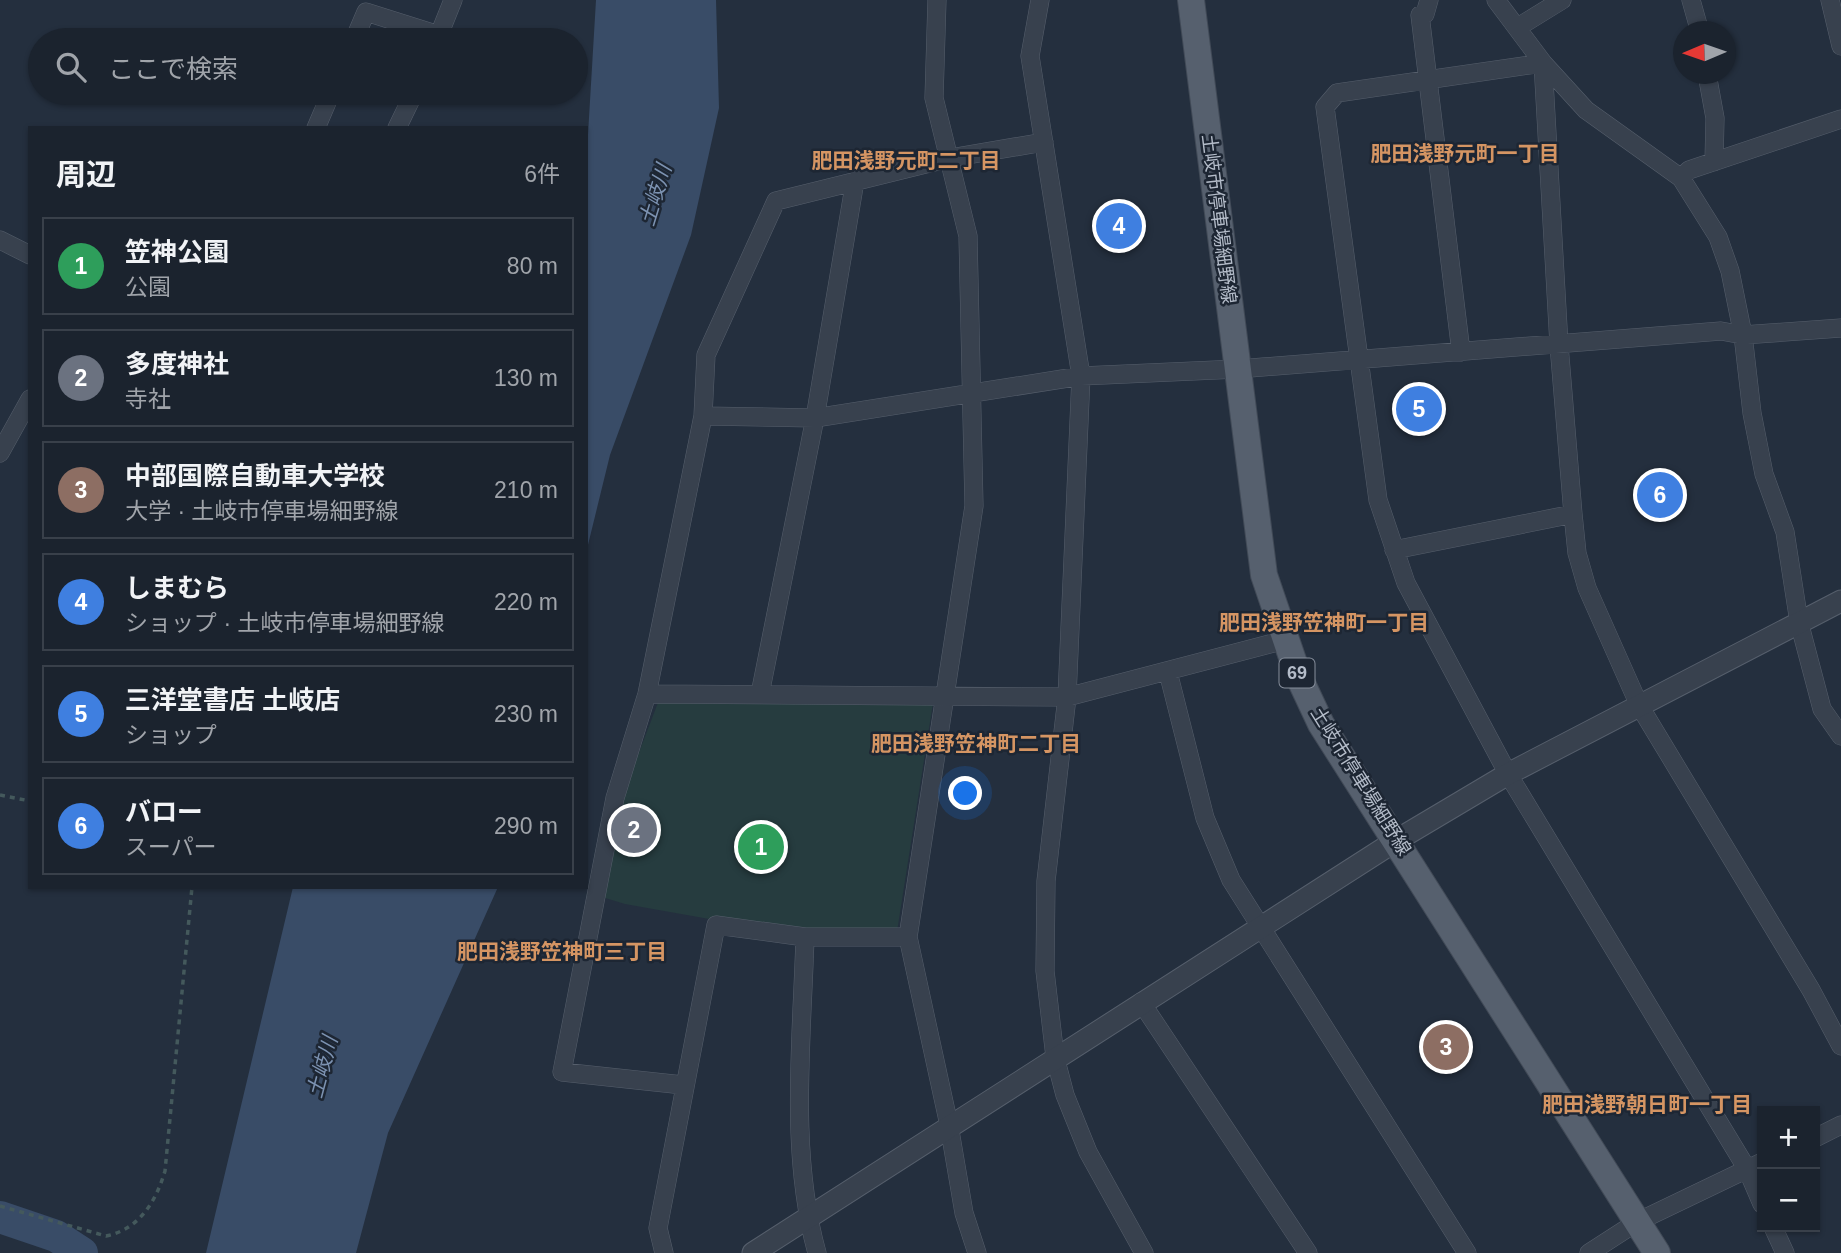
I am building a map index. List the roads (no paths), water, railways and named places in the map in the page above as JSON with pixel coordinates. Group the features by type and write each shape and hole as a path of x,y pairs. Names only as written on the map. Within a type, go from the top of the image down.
{"main road":[{"name":"土岐市停車場細野線","path":"1191,0 1264,575 1285,640 1321,723 1657,1253"}],"street":[{"path":"442,28 453,0"},
{"path":"937,0 934,98 968,236 974,506 908,937 950,1125 964,1213 977,1253"},
{"path":"1040,0 1030,56 1082,376 1067,696 1046,881 1045,971 1055,1057 1065,1096 1087,1152 1144,1253"},
{"path":"1429,0 1425,14 1420,15 1461,352"},
{"path":"1496,0 1543,63 1586,110 1681,178 1718,237 1730,271 1743,335 1752,413 1764,474 1785,532 1799,622 1822,709 1841,736"},
{"path":"1518,27 1562,0"},
{"path":"1691,0 1697,21"},
{"path":"1830,0 1841,46"},
{"path":"359,28 366,12 410,28"},
{"path":"1543,63 1337,93 1325,107 1378,500 1406,583 1508,774 1754,1166 1637,1222 1589,1253"},
{"path":"1543,63 1559,345 1573,514 1577,552 1587,588 1639,705 1811,990 1841,1046"},
{"path":"1709,84 1715,118 1714,162"},
{"path":"317,126 326,105"},
{"path":"398,126 408,105"},
{"path":"1681,178 1689,170 1841,119"},
{"path":"683,1085 562,1072 615,798 647,694 703,416 706,355 776,201 950,158 1044,142"},
{"path":"760,694 814,418 855,181"},
{"path":"0,240 28,254"},
{"path":"703,416 814,418 1082,376 1238,369 1721,331 1743,335 1841,328"},
{"path":"0,453 28,403"},
{"path":"1394,550 1573,514"},
{"path":"753,1253 1397,840 1508,774 1841,601"},
{"path":"647,694 1067,696 1285,640"},
{"path":"1168,671 1216,849 1260,929 1467,1253"},
{"path":"664,1253 657,1228 716,925 805,937 908,937"},
{"path":"805,937 799,1112 807,1218 817,1253"},
{"path":"1141,1002 1308,1253"},
{"path":"1820,1136 1841,1125"},
{"path":"1775,1232 1785,1253"}],"water":[{"name":"土岐川","path":"596,0 716,0 719,108 691,235 610,455 588,545 588,134"},
{"name":"土岐川","path":"293,889 497,889 388,1133 356,1253 206,1253"}],"waterway":[{"path":"0,1217 56,1236 82,1253"}],"place":[{"name":"しまむら","path":"1119,226"},
{"name":"三洋堂書店 土岐店","path":"1419,409"},
{"name":"バロー","path":"1660,495"},
{"name":"多度神社","path":"634,830"},
{"name":"笠神公園","path":"761,847"},
{"name":"中部国際自動車大学校","path":"1446,1047"}],"district":[{"name":"肥田浅野元町一丁目","path":"1465,153"},
{"name":"肥田浅野元町二丁目","path":"906,160"},
{"name":"肥田浅野笠神町一丁目","path":"1324,622"},
{"name":"肥田浅野笠神町二丁目","path":"976,743"},
{"name":"肥田浅野笠神町三丁目","path":"562,951"},
{"name":"肥田浅野朝日町一丁目","path":"1647,1104"}]}
